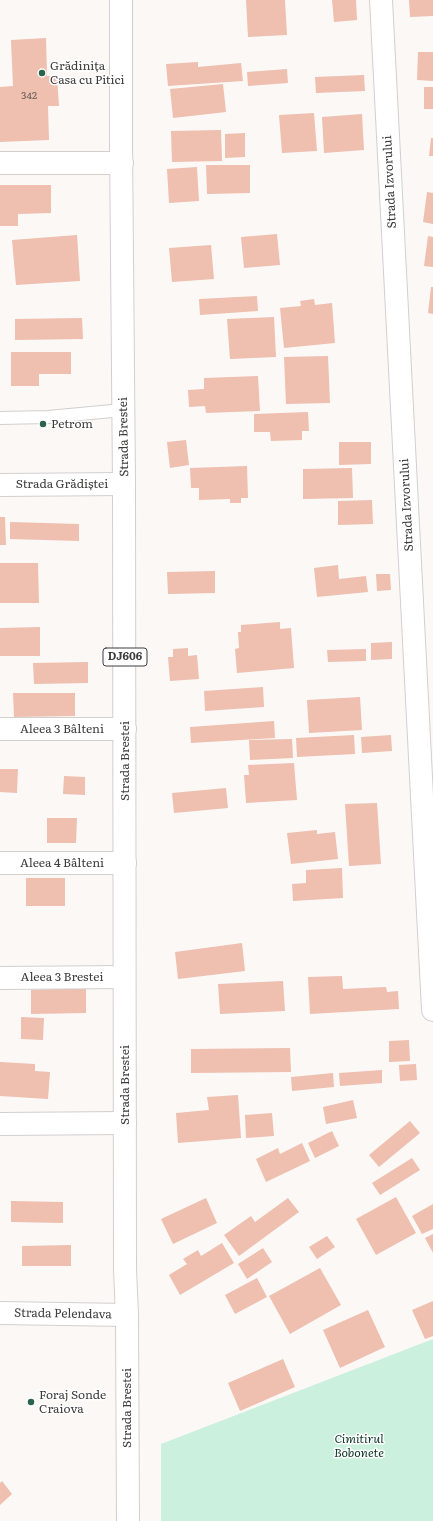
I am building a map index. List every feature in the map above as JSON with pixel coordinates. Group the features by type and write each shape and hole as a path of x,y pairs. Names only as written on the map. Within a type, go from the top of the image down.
{"street":[{"name":"Strada Brestei","path":"121,0 125,729 125,1269 127,1315 128,1521"},
{"name":"Strada Izvorului","path":"381,0 433,1010"},
{"path":"0,164 122,163"},
{"name":"Strada Grădiștei","path":"0,485 124,484"},
{"name":"Aleea 3 Bâlteni","path":"0,729 125,729"},
{"name":"Aleea 4 Bâlteni","path":"0,863 125,863"},
{"name":"Aleea 3 Brestei","path":"0,978 124,977"},
{"path":"0,1124 125,1123"},
{"name":"Strada Pelendava","path":"0,1313 127,1315"}],"lane":[{"path":"0,418 48,417 123,410"}],"green space":[{"name":"Cimitirul Bobonete","path":"433,1339 433,1521 161,1521 161,1444"}],"building":[{"path":"246,0 285,0 287,35 248,37"},
{"path":"332,0 356,0 357,20 334,22"},
{"path":"409,0 433,0 433,16 410,17"},
{"path":"46,38 47,76 57,76 59,106 48,106 49,140 0,142 0,87 13,86 11,40"},
{"path":"418,52 433,52 433,81 417,80"},
{"path":"198,62 198,67 241,63 243,81 168,86 166,64"},
{"path":"287,69 288,83 248,86 247,72"},
{"path":"364,75 365,91 316,93 315,77"},
{"path":"223,84 226,112 173,118 170,89"},
{"path":"424,87 433,87 433,109 424,109"},
{"path":"314,113 317,151 282,153 279,115"},
{"path":"362,114 364,150 324,153 322,117"},
{"path":"221,130 222,161 172,162 171,131"},
{"path":"245,133 245,157 225,158 225,134"},
{"path":"431,138 433,138 433,156 429,156"},
{"path":"206,165 250,165 250,193 207,194"},
{"path":"197,167 199,201 169,203 167,169"},
{"path":"0,185 51,185 51,213 18,214 18,226 0,226"},
{"path":"427,192 433,193 433,224 423,222"},
{"path":"277,234 280,265 244,268 241,237"},
{"path":"77,235 80,281 16,285 12,240"},
{"path":"428,236 433,237 433,267 424,266"},
{"path":"211,245 214,279 172,282 169,248"},
{"path":"431,287 433,287 433,314 428,313"},
{"path":"257,296 258,311 200,315 199,299"},
{"path":"314,299 315,305 332,303 335,343 284,348 280,308 301,306 300,301"},
{"path":"274,317 276,357 230,359 227,319"},
{"path":"82,318 83,339 15,340 15,319"},
{"path":"11,352 71,352 71,374 39,374 39,386 11,386"},
{"path":"328,356 330,403 286,404 284,357"},
{"path":"258,376 260,411 206,413 205,406 189,407 188,390 204,389 204,378"},
{"path":"308,412 309,431 302,431 302,440 271,441 270,432 254,432 254,414"},
{"path":"186,440 189,465 170,468 167,442"},
{"path":"339,442 371,442 371,464 339,465"},
{"path":"247,466 248,498 241,498 241,503 230,503 230,499 199,500 199,488 191,488 190,468"},
{"path":"352,468 353,498 303,499 303,469"},
{"path":"372,500 373,524 338,525 338,501"},
{"path":"0,517 5,517 6,545 0,545"},
{"path":"10,522 79,524 79,541 10,539"},
{"path":"0,563 38,563 39,603 0,603"},
{"path":"338,565 339,579 366,576 368,592 317,597 314,568"},
{"path":"215,571 215,593 168,594 167,572"},
{"path":"376,574 390,574 391,590 377,591"},
{"path":"280,622 280,629 291,628 294,668 237,673 235,649 239,648 238,632 241,632 241,625"},
{"path":"40,627 40,656 0,656 0,628"},
{"path":"392,642 392,659 371,660 371,643"},
{"path":"188,648 188,656 197,655 199,679 170,681 168,657 173,657 173,649"},
{"path":"366,649 366,661 328,662 327,650"},
{"path":"88,662 88,683 34,684 33,663"},
{"path":"263,687 264,707 205,711 204,691"},
{"path":"13,693 75,693 75,716 14,717"},
{"path":"360,697 362,730 309,733 307,700"},
{"path":"274,721 275,738 191,743 190,727"},
{"path":"354,735 355,754 297,757 296,738"},
{"path":"391,735 392,751 362,753 361,737"},
{"path":"292,739 293,758 250,760 249,740"},
{"path":"294,763 297,800 246,803 244,775 249,775 248,765"},
{"path":"0,769 18,769 17,793 0,792"},
{"path":"64,776 85,777 85,795 63,794"},
{"path":"226,788 228,808 174,813 172,793"},
{"path":"377,803 381,864 349,866 345,804"},
{"path":"47,818 77,818 76,843 47,843"},
{"path":"317,830 317,834 335,832 338,859 291,864 287,833"},
{"path":"342,868 343,898 293,901 292,884 306,883 306,870"},
{"path":"26,878 65,878 65,906 26,906"},
{"path":"242,943 245,971 178,979 175,952"},
{"path":"342,976 343,989 386,987 387,992 398,991 399,1009 310,1014 308,977"},
{"path":"283,981 285,1011 220,1014 218,984"},
{"path":"86,988 86,1013 31,1014 31,990"},
{"path":"21,1017 44,1018 43,1040 21,1039"},
{"path":"409,1040 410,1061 389,1062 389,1041"},
{"path":"290,1048 291,1072 191,1073 191,1049"},
{"path":"0,1062 35,1064 35,1071 50,1072 48,1099 0,1096"},
{"path":"416,1064 417,1080 400,1081 399,1065"},
{"path":"382,1070 382,1083 340,1086 339,1073"},
{"path":"333,1073 334,1087 292,1091 291,1077"},
{"path":"238,1095 241,1138 178,1143 176,1113 209,1110 207,1097"},
{"path":"353,1100 357,1118 326,1124 323,1107"},
{"path":"272,1113 274,1136 246,1138 245,1115"},
{"path":"410,1121 420,1133 379,1167 369,1155"},
{"path":"332,1131 339,1146 315,1158 308,1143"},
{"path":"302,1143 310,1161 266,1182 256,1159 278,1148 280,1154"},
{"path":"412,1158 420,1170 380,1195 372,1183"},
{"path":"396,1197 416,1233 376,1255 356,1219"},
{"path":"206,1198 217,1223 173,1244 161,1219"},
{"path":"288,1198 299,1212 239,1256 224,1235 251,1216 255,1222"},
{"path":"11,1201 63,1202 63,1223 11,1222"},
{"path":"433,1204 433,1229 422,1234 412,1216"},
{"path":"433,1234 433,1253 425,1238"},
{"path":"327,1236 335,1247 317,1259 309,1247"},
{"path":"222,1243 234,1263 180,1295 169,1275 187,1264 183,1259 198,1250 201,1256"},
{"path":"71,1245 71,1266 22,1266 22,1246"},
{"path":"263,1248 272,1262 247,1279 238,1264"},
{"path":"320,1268 341,1305 290,1334 269,1296"},
{"path":"257,1278 267,1297 235,1314 225,1295"},
{"path":"433,1301 433,1336 425,1339 412,1310"},
{"path":"368,1310 385,1347 340,1368 323,1330"},
{"path":"283,1359 295,1387 240,1411 228,1383"},
{"path":"2,1481 12,1494 0,1505 0,1483"}],"place":[{"name":"Grădinița Casa cu Pitici","path":"42,73"},
{"name":"Petrom","path":"43,424"},
{"name":"Foraj Sonde Craiova","path":"31,1402"}]}
